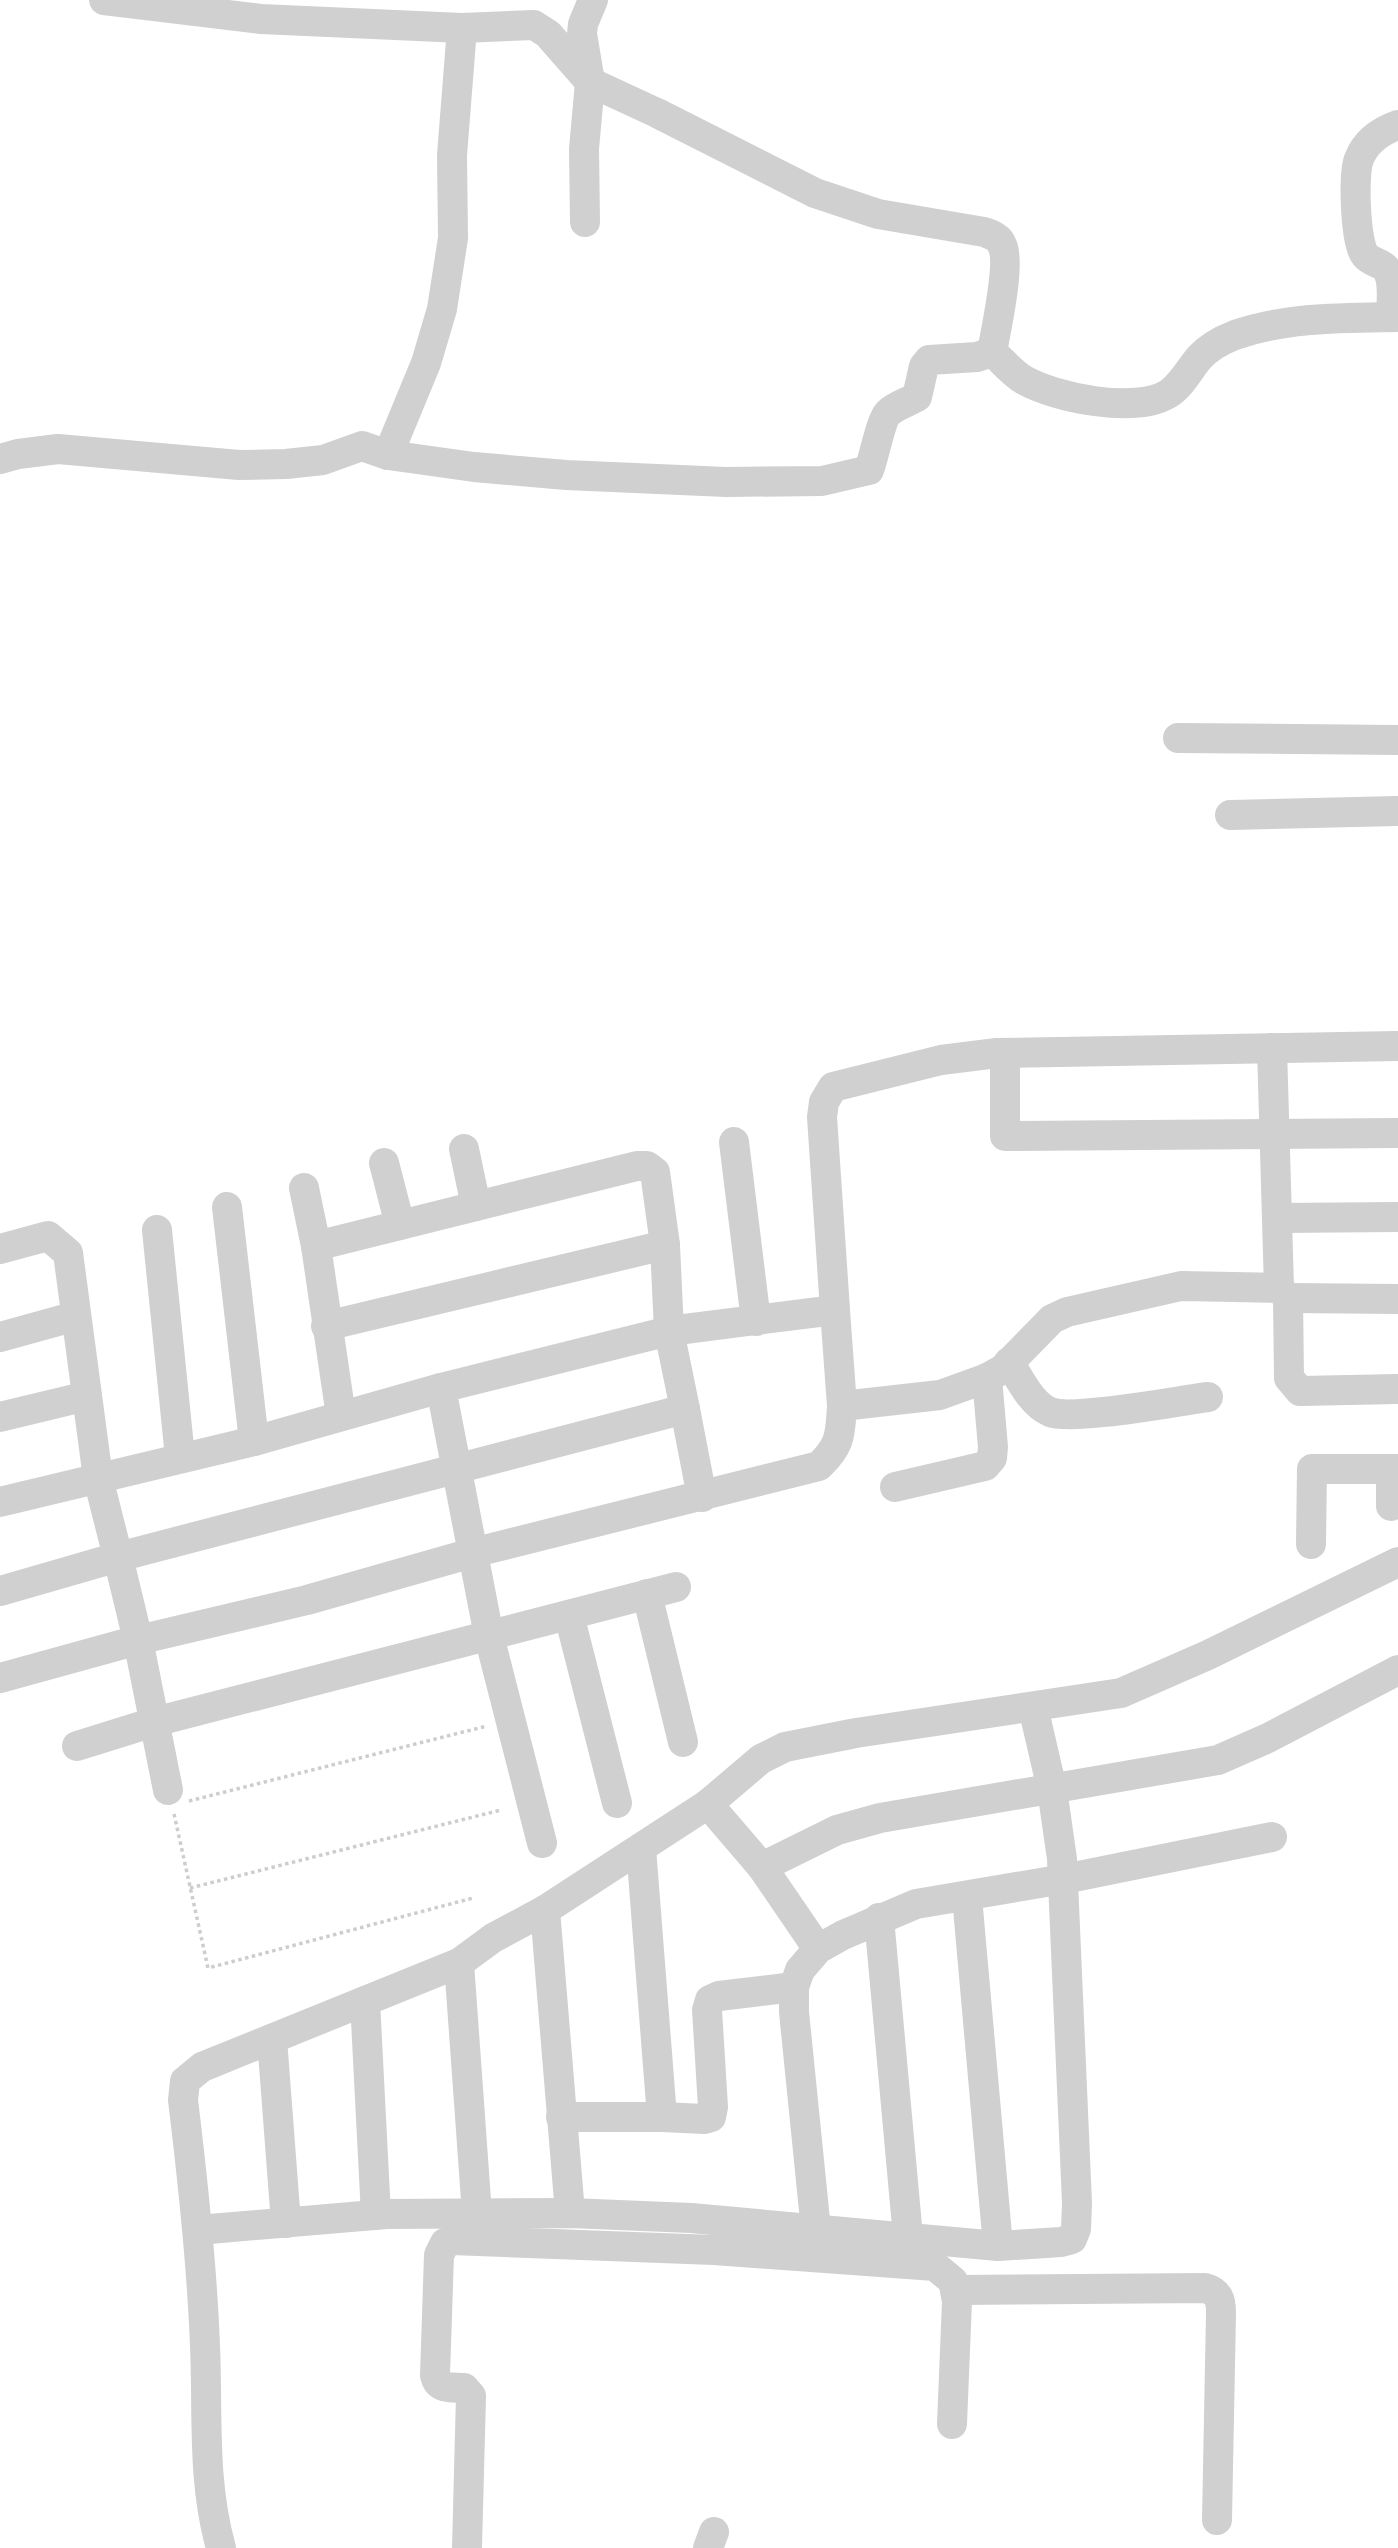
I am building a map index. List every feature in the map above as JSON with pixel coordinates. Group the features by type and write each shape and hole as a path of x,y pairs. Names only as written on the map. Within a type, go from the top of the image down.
{"street":[{"path":"104,0 261,19 461,28 520,24 542,28 590,82 815,193 842,204 911,220 984,232 997,237 1003,246 1005,264 992,352"},
{"path":"585,222 584,149 590,82 582,34 583,24 593,0"},
{"path":"388,454 426,363 446,288 453,238 452,156 461,28"},
{"path":"992,352 1015,374 1045,389 1065,396 1137,403 1170,393 1199,358 1213,346 1232,336 1270,326 1306,321 1394,317 1391,277 1387,269 1365,255 1361,247 1357,174 1359,160 1371,140 1382,131 1398,125"},
{"path":"0,459 58,449 239,466 323,460 362,446 388,454 474,467 566,475 726,482 822,481 869,470 883,419 889,411 917,397 924,366 929,360 976,358 992,352"},
{"path":"1178,738 1398,740"},
{"path":"1230,815 1398,811"},
{"path":"0,1678 138,1640 307,1600 472,1553 819,1466 834,1452 840,1433 842,1406 822,1117 824,1102 833,1087 941,1060 1005,1053 1398,1046"},
{"path":"1272,1048 1278,1218 1289,1378 1300,1391 1398,1389"},
{"path":"1005,1053 1005,1136 1398,1133"},
{"path":"734,1142 756,1321"},
{"path":"464,1149 476,1206"},
{"path":"384,1163 400,1225"},
{"path":"316,1246 637,1166 647,1167 655,1172 665,1245 669,1331 702,1497"},
{"path":"304,1188 316,1246 341,1416"},
{"path":"227,1207 254,1441"},
{"path":"1278,1218 1398,1217"},
{"path":"157,1230 180,1457"},
{"path":"0,1249 48,1236 68,1253 98,1478 138,1640 170,1798"},
{"path":"326,1326 665,1245"},
{"path":"842,1406 940,1395 998,1370 1052,1319 1067,1312 1181,1286 1398,1298"},
{"path":"0,1502 254,1441 441,1388 669,1331 835,1310"},
{"path":"0,1337 76,1316"},
{"path":"998,1370 1049,1412 1061,1414 1102,1412 1208,1397"},
{"path":"895,1487 985,1466 992,1458 998,1370"},
{"path":"441,1388 489,1636 542,1843"},
{"path":"0,1417 87,1396"},
{"path":"0,1591 118,1557 685,1409"},
{"path":"1311,1544 1312,1469 1395,1469 1391,1506"},
{"path":"221,2548 212,2509 205,2440 205,2346 198,2230 183,2100 185,2081 202,2067 459,1964 493,1938 545,1910 708,1804 761,1759 785,1747 856,1733 1121,1693 1208,1655 1398,1562"},
{"path":"77,1746 154,1722 676,1587"},
{"path":"647,1594 683,1742"},
{"path":"569,1615 617,1803"},
{"path":"762,1867 837,1830 869,1821 1218,1760 1268,1738 1398,1670"},
{"path":"198,2230 376,2215 570,2213 691,2218 999,2246 1072,2239 1076,2229 1077,2203 1064,1879 1052,1789 1033,1707"},
{"path":"708,1804 762,1867 818,1949"},
{"path":"816,2230 794,2012 794,1987 804,1964 818,1949 879,1918 916,1904 1064,1879 1272,1837"},
{"path":"641,1848 662,2116"},
{"path":"967,1897 999,2246"},
{"path":"545,1910 570,2213"},
{"path":"879,1918 908,2237"},
{"path":"459,1964 477,2214"},
{"path":"561,2117 712,2117 707,2010 710,2000 719,1996 794,1987"},
{"path":"365,2001 376,2215"},
{"path":"272,2039 286,2223"},
{"path":"467,2548 471,2396 464,2388 442,2387 435,2375 439,2255 445,2243 461,2239 714,2250 935,2266 953,2281 956,2290 957,2336 952,2424"},
{"path":"956,2290 1205,2288 1213,2291 1221,2303 1217,2520"}],"path":[{"path":"473,1898 208,1968 170,1798 499,1723"},
{"path":"190,1888 501,1810"}]}
